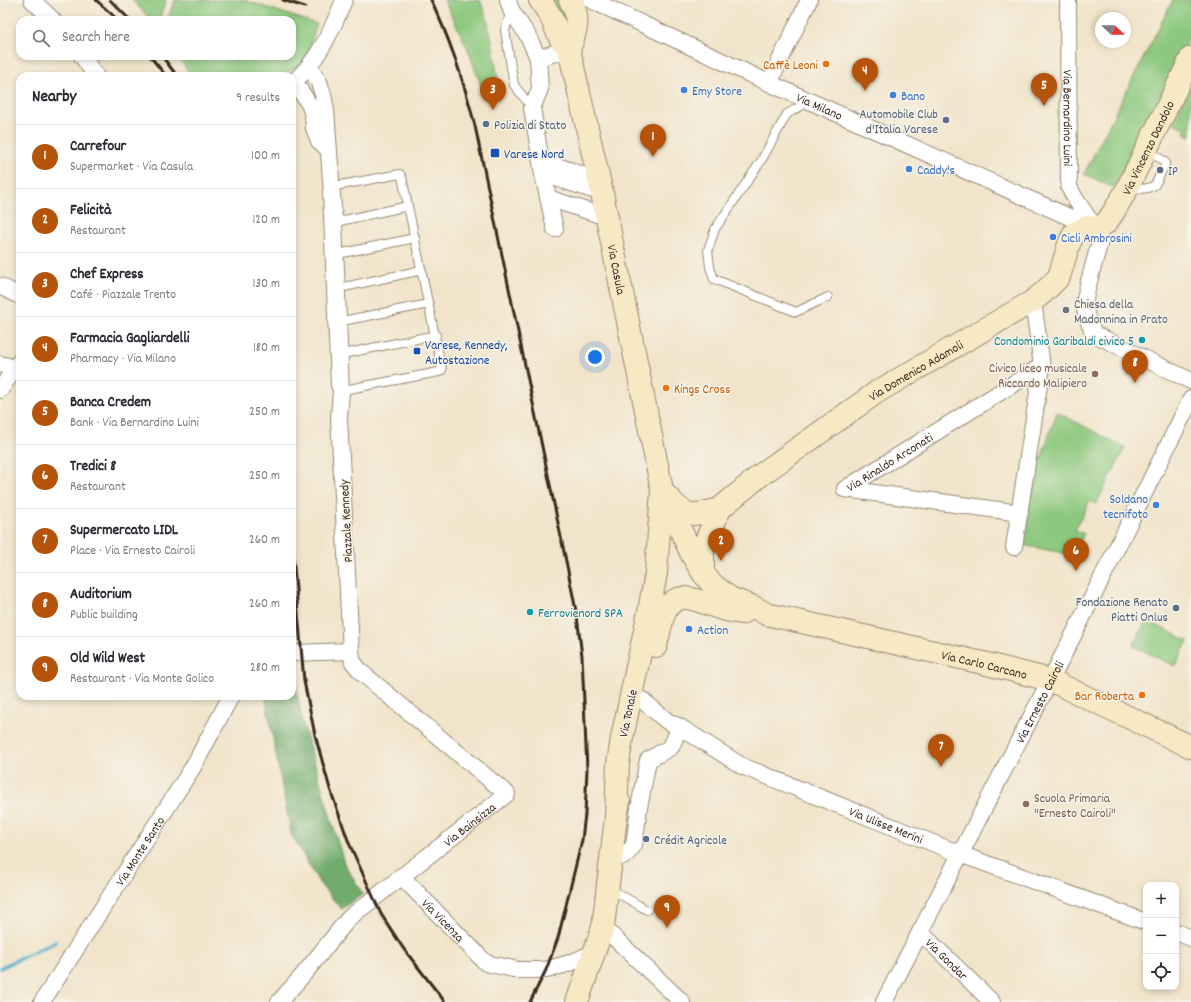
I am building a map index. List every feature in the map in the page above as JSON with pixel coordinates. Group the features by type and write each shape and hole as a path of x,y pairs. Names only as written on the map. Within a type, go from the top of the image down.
{"main road":[{"name":"Via Casula","path":"540,0 550,14 560,38 569,49 603,199 662,490"},
{"path":"569,49 575,35 577,24 576,12 570,0"},
{"name":"Via Vincenzo Dandolo","path":"1094,228 1106,222 1129,185 1191,58"},
{"name":"Via Domenico Adamoli","path":"703,573 703,547 720,509 762,474 877,392 1033,301 1060,277 1074,233 1082,229 1094,228"},
{"path":"657,612 662,490"},
{"name":"Via Domenico Adamoli","path":"662,490 677,507 687,514 698,514 720,509"},
{"name":"Via Carlo Carcano","path":"662,490 692,555 703,573 719,591 730,598 756,608 766,614"},
{"name":"Via Carlo Carcano","path":"657,612 683,597 732,611 752,615 766,614 1050,680 1191,747"},
{"name":"Via Tonale","path":"577,1002 603,927 616,817 631,739 642,700 657,612"},
{"name":"Via Tonale","path":"616,817 618,763 622,738 657,612"}],"street":[{"path":"32,0 50,16"},
{"path":"296,79 309,66 320,50 332,29 344,0"},
{"name":"Via Milano","path":"591,0 770,83 1094,228"},
{"path":"770,83 809,0"},
{"name":"Via Bernardino Luini","path":"1068,0 1069,187 1097,231 1100,241 1084,304 1087,318 1094,334 1191,381"},
{"path":"509,5 528,36 538,58 540,89 532,108 555,229"},
{"path":"538,58 569,49"},
{"path":"85,60 93,72"},
{"name":"Piazzale Kennedy","path":"309,66 319,82 324,95 332,187 331,223 336,356 341,391 339,418 351,651"},
{"path":"296,86 309,104 313,115 314,128 319,141 329,150"},
{"path":"545,180 603,199"},
{"path":"545,180 603,199"},
{"path":"0,286 16,294"},
{"path":"1014,547 1042,366 1033,301"},
{"name":"Via Rinaldo Arconati","path":"1020,513 845,489 1042,366"},
{"path":"0,390 13,369"},
{"name":"Via Ernesto Cairoli","path":"884,1002 1050,680 1080,629 1191,399"},
{"path":"296,653 351,651"},
{"name":"Via Bainsizza","path":"279,1002 349,918 507,794 362,673 354,662 351,651"},
{"name":"Via Monte Santo","path":"42,1002 193,767 229,700"},
{"name":"Via Ulisse Merini","path":"642,700 668,721 742,766 960,854 1143,921"},
{"path":"610,860 626,855 634,845 638,808 648,760 671,747 680,728"},
{"name":"Via Vicenza","path":"402,876 486,963 518,970 546,970 570,963 593,953"},
{"path":"603,927 682,1002"},
{"name":"Via Gondar","path":"920,932 992,1002"},
{"path":"1179,933 1191,938"}],"lane":[{"path":"509,5 505,30 514,85 532,108"},
{"path":"810,101 787,114 761,161 716,229 708,250 710,267 714,279 796,312 828,297"},
{"path":"332,187 400,174 402,177 442,366 441,371 341,391"},
{"path":"331,223 408,206"},
{"path":"333,255 415,238"},
{"path":"334,289 422,270"},
{"path":"335,323 429,304"},
{"path":"336,356 436,335"},
{"path":"607,887 647,910"}],"green space":[{"path":"132,0 166,0 160,16 147,16"},
{"path":"175,0 244,0 293,16 169,16"},
{"path":"444,0 480,0 490,31 499,85 485,88 481,86 468,49"},
{"path":"550,0 562,0 567,26"},
{"path":"1173,0 1191,0 1191,33 1114,188 1084,174"},
{"path":"296,17 317,24 304,62 288,72 188,72 181,60 296,60"},
{"path":"1191,87 1191,136 1184,133 1186,128 1173,123"},
{"path":"1057,412 1125,448 1096,504 1090,501 1075,530 1084,534 1073,555 1022,545 1025,505"},
{"path":"1146,620 1188,641 1175,666 1133,646"},
{"path":"296,686 302,720 344,863 363,894 341,909 320,884 291,834 266,700 296,700"}],"waterway":[{"path":"0,968 55,942"}],"railway":[{"path":"96,0 114,16"},
{"path":"110,0 126,16"},
{"path":"283,0 305,7"},
{"path":"431,0 445,31 456,62 475,126 567,566 577,616 582,656 587,769 582,840 558,938 546,970 530,1002"},
{"path":"153,60 163,72"},
{"path":"165,60 174,72"},
{"path":"296,590 304,681 315,735 330,789 349,843 381,914 403,948 445,1002"}],"place":[{"name":"Caffè Leoni","path":"826,64"},
{"name":"Emy Store","path":"684,90"},
{"name":"Farmacia Gagliardelli","path":"865,91"},
{"name":"Bano","path":"893,95"},
{"name":"Banca Credem","path":"1044,106"},
{"name":"Chef Express","path":"493,110"},
{"name":"Automobile Club d'Italia Varese","path":"946,120"},
{"name":"Polizia di Stato","path":"486,124"},
{"name":"Varese Nord","path":"495,153"},
{"name":"Carrefour","path":"653,157"},
{"name":"Caddy's","path":"909,169"},
{"name":"IP","path":"1160,170"},
{"name":"Cicli Ambrosini","path":"1053,237"},
{"name":"Chiesa della Madonnina in Prato","path":"1066,310"},
{"name":"Condominio Garibaldi civico 5","path":"1142,340"},
{"name":"Varese, Kennedy, Autostazione","path":"417,351"},
{"name":"Civico liceo musicale Riccardo Malipiero","path":"1095,374"},
{"name":"Auditorium","path":"1135,383"},
{"name":"Kings Cross","path":"666,388"},
{"name":"Soldano tecnifoto","path":"1156,505"},
{"name":"Felicità","path":"721,561"},
{"name":"Tredici 8","path":"1076,571"},
{"name":"Fondazione Renato Piatti Onlus","path":"1176,608"},
{"name":"Ferrovienord SPA","path":"530,612"},
{"name":"Action","path":"689,629"},
{"name":"Bar Roberta","path":"1142,695"},
{"name":"Supermercato LIDL","path":"941,767"},
{"name":"Scuola Primaria \"Ernesto Cairoli\"","path":"1026,804"},
{"name":"Crédit Agricole","path":"646,839"},
{"name":"Old Wild West","path":"667,928"}]}
